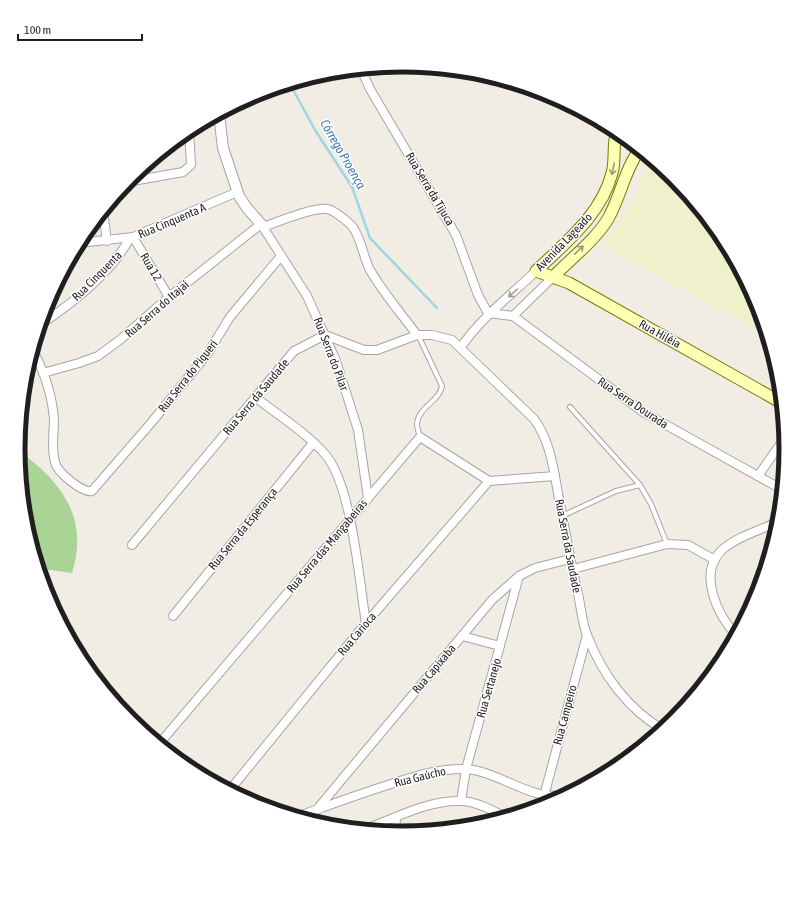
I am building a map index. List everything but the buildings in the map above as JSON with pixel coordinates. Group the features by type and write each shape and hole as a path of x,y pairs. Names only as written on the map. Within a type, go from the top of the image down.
{"main road":[{"name":"Avenida Lageado","path":"536,271 568,241 594,210 612,173 617,139"},
{"name":"Avenida Lageado","path":"552,278 604,226 617,200 630,164 637,154"},
{"name":"Rua Hiléia","path":"536,271 569,283 777,400"}],"street":[{"name":"Rua Serra da Tijuca","path":"363,74 370,89 456,234 478,295 488,313"},
{"path":"220,120 223,148 238,192 247,208 262,226 318,209 328,209 340,217 352,226 369,267 379,284 417,335"},
{"path":"139,180 183,172 191,165 188,140"},
{"name":"Rua Cinquenta A","path":"88,242 132,238 238,192"},
{"path":"104,219 107,241"},
{"name":"Rua Serra do Pilar","path":"262,226 307,296 336,361 358,430 368,498"},
{"name":"Rua Serra do Itajaí","path":"43,373 98,356 121,339 169,297 262,226"},
{"name":"Rua 12","path":"132,238 169,297"},
{"name":"Rua Cinquenta","path":"48,320 66,307 101,276 132,238"},
{"name":"Rua Serra do Piqueri","path":"43,373 54,417 55,463 62,472 83,491 89,492 95,489 151,423 208,353 230,318 282,256"},
{"name":"Avenida Lageado","path":"488,313 536,271"},
{"name":"Avenida Lageado","path":"513,316 552,278"},
{"name":"Rua Serra Dourada","path":"488,313 513,316 643,412 778,487"},
{"path":"325,335 357,347 370,350 377,350 417,335 432,335 452,340 461,347 474,328 488,313"},
{"name":"Rua Serra da Saudade","path":"132,545 294,351 325,335"},
{"name":"Rua Serra da Saudade","path":"461,347 534,420 542,430 547,442 555,476 572,569 587,635 608,676 622,697 638,712 658,726"},
{"path":"36,358 43,373"},
{"path":"255,397 314,443 325,454 335,470 350,519 366,623"},
{"path":"420,437 489,481 555,476"},
{"name":"Rua Serra das Mangabeiras","path":"162,740 420,437"},
{"name":"Rua Serra da Esperança","path":"173,616 314,443"},
{"path":"758,476 780,445"},
{"name":"Rua Carioca","path":"233,786 366,623 489,481"},
{"path":"733,631 725,621 712,593 711,572 715,560 722,550 733,543 773,524"},
{"path":"572,569 667,544 688,545 715,560"},
{"name":"Rua Capixaba","path":"318,808 492,600 519,576 535,568 570,558"},
{"name":"Rua Sertanejo","path":"461,801 466,770 519,576"},
{"name":"Rua Campeiro","path":"544,796 587,635"},
{"path":"462,636 500,646"},
{"name":"Rua Gaúcho","path":"304,814 427,773 446,769 478,771 525,790 544,796 552,796"},
{"path":"375,826 432,805 461,801 481,806 499,814"},
{"path":"395,827 396,818"}],"lane":[{"path":"417,335 442,386 441,391 422,411 417,424 420,437"},
{"path":"570,407 640,485 651,504 667,544"},
{"path":"562,516 616,492 640,485"}],"green space":[{"path":"648,164 686,201 716,240 741,283 761,332 602,246 633,200"},
{"path":"25,457 27,457 53,481 63,494 70,508 75,522 77,538 76,555 72,573 45,571 32,523 28,499"}],"waterway":[{"name":"Córrego Proença","path":"293,89 315,130 352,187 370,238 437,308"}]}
